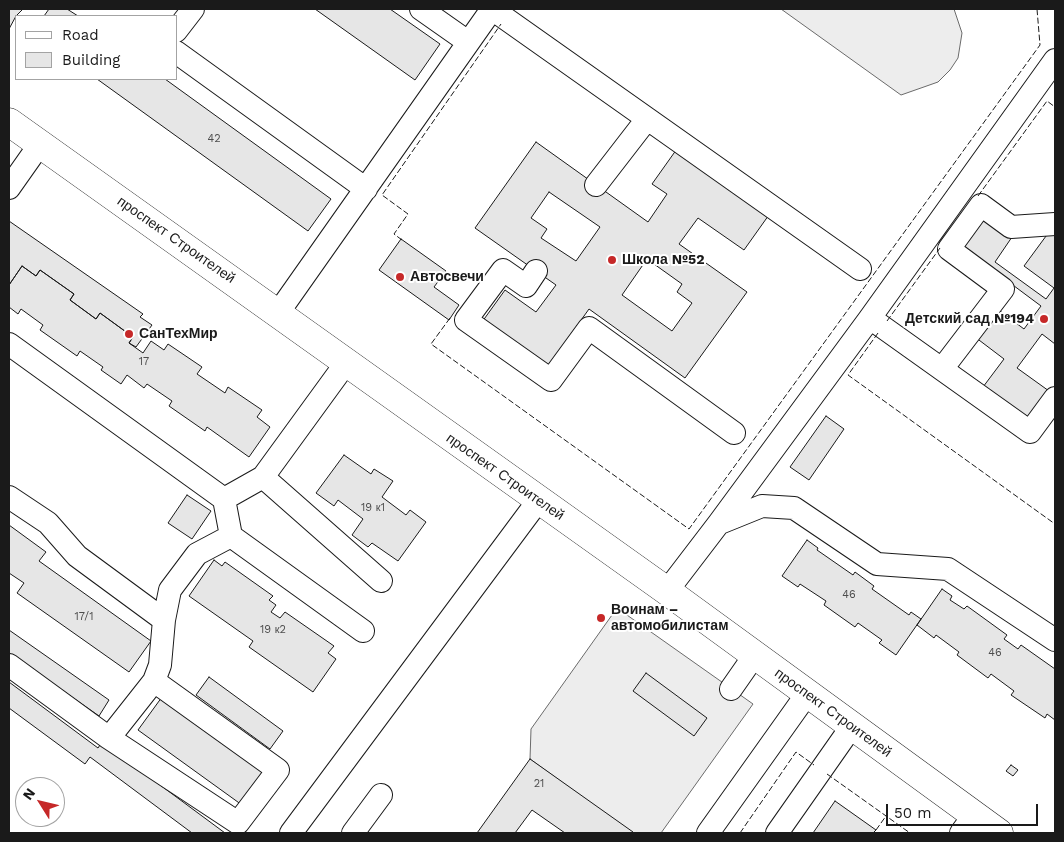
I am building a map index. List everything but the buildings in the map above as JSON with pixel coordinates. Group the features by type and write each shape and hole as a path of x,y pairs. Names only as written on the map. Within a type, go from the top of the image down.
{"main road":[{"name":"проспект Строителей","path":"9,122 667,591 852,726 967,824 999,833"}],"street":[{"path":"178,28 193,9"},
{"path":"421,9 468,42"},
{"path":"278,313 492,9 860,269"},
{"path":"178,53 366,189"},
{"path":"667,591 870,318 1055,60"},
{"path":"596,185 646,119"},
{"path":"9,188 40,144"},
{"path":"942,369 1003,289 949,249 980,205 1012,227 1055,224"},
{"path":"536,271 526,286 503,270 466,320 550,380 589,328 734,434"},
{"path":"870,318 1030,432 1055,398"},
{"path":"9,344 224,499 231,536 363,631"},
{"path":"224,499 263,477 346,363"},
{"path":"263,477 381,581"},
{"path":"9,497 48,524 78,556 164,620"},
{"path":"294,829 538,500"},
{"path":"719,523 762,506 794,508 877,564 948,570 1055,640"},
{"path":"108,738 154,681 160,665 164,620 170,590 197,554 231,536"},
{"path":"731,689 754,656"},
{"path":"9,665 108,738 238,822 278,770 154,681"},
{"path":"708,833 807,694"},
{"path":"777,833 852,726"},
{"path":"353,833 382,795"}],"shaded area":[{"path":"781,9 954,9 962,33 958,58 950,70 938,82 901,95"},
{"path":"617,608 753,704 661,833 632,833 530,759 531,729"}],"fence":[{"path":"450,318 431,344 689,529 1040,45 1037,9"},
{"path":"402,240 394,234 408,214 382,195 501,24"},
{"path":"978,196 1047,101 1055,107"},
{"path":"887,321 940,248"},
{"path":"878,333 848,375 1055,524"},
{"path":"740,833 796,752 814,765"},
{"path":"827,774 910,833"},
{"path":"876,830 886,816"}],"place":[{"name":"Школа №52","path":"612,260"},
{"name":"Автосвечи","path":"400,277"},
{"name":"Детский сад №194","path":"1044,319"},
{"name":"СанТехМир","path":"129,334"},
{"name":"Воинам – автомобилистам","path":"601,618"}]}
